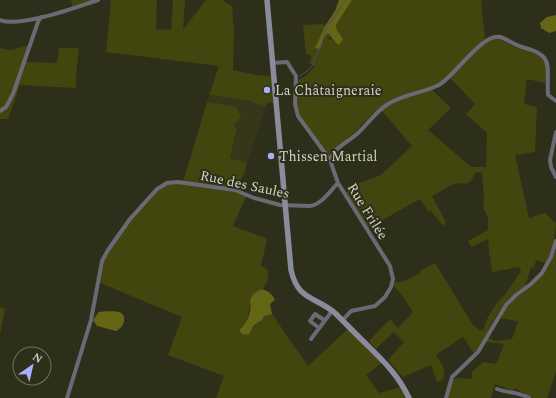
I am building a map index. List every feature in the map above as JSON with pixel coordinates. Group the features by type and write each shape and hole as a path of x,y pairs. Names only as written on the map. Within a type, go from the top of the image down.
{"street":[{"path":"0,20 14,22 41,17 98,0"},
{"path":"267,0 291,270 296,287 302,294 332,311 389,366 403,385 409,398"},
{"path":"0,111 6,107 10,100 41,17"},
{"path":"330,160 336,151 358,133 384,106 395,100 428,90 443,82 461,66 479,46 493,37 499,37 542,54 549,69 548,95 556,101"},
{"name":"Rue Frilée","path":"272,64 287,62 292,69 296,76 296,110 298,116 330,160 338,184 390,266 393,279 387,293 378,304 370,308 351,312 342,321"},
{"path":"556,132 550,160 551,168 556,177"},
{"name":"Rue des Saules","path":"67,398 91,320 102,262 108,250 130,219 157,189 167,183 183,182 235,190 254,198 280,205 314,206 338,184"},
{"path":"446,398 452,377 478,352 506,305 512,298 531,284 542,272 551,257 556,242"},
{"path":"311,339 332,311"},
{"path":"319,328 310,321 315,314 324,320"},
{"path":"497,389 514,394 523,394 528,398"}],"shaded area":[{"path":"71,0 98,0 73,8"},
{"path":"111,0 157,0 156,29 171,30 173,0 185,0 183,30 206,0 222,0 232,6 234,31 233,70 256,75 273,76 276,103 268,102 266,106 253,103 253,101 209,95 219,66 106,52"},
{"path":"339,0 352,0 336,25 337,30 343,39 339,45 328,33 325,36 320,49 315,48 325,26 335,11"},
{"path":"352,0 481,0 485,39 442,82 386,103 328,155 300,116 297,109 297,97 300,96 297,94 297,81 307,75 315,66 309,63 312,56 306,54 303,25 323,24 325,26 315,48 323,43 325,36 328,33 331,36 328,38 330,40 332,38 337,44 342,38 336,25"},
{"path":"556,15 556,31 549,33 541,28 540,23 547,17"},
{"path":"497,38 512,45 534,52 542,58 547,67 545,83 527,79 524,104 537,107 535,152 515,155 529,218 545,213 556,223 554,244 546,263 536,260 534,268 531,267 525,287 510,298 504,305 479,348 474,353 463,337 436,355 444,370 443,380 437,382 431,365 403,377 388,360 404,342 394,332 376,349 369,341 390,319 398,328 413,312 393,285 394,283 404,281 435,263 473,325 483,331 488,317 498,301 505,295 521,271 519,267 492,272 488,239 471,247 468,241 488,230 488,217 483,208 484,199 482,173 477,172 474,174 469,183 454,184 432,196 446,222 443,226 431,211 429,212 420,199 368,228 346,192 355,188 354,185 381,175 412,146 381,110 393,102 432,89 451,108 428,130 471,167 486,167 487,133 466,114 475,104 450,78 478,49 484,44"},
{"path":"30,46 24,62 57,63 59,48 79,48 76,88 20,85 8,119 0,119 0,48 11,50"},
{"path":"209,95 254,101 254,103 266,106 247,163 230,158 237,129 234,127 235,123 239,121 236,109 207,102"},
{"path":"207,102 236,107 238,113 241,114 239,121 235,123 234,127 237,128 230,158 247,163 245,172 235,190 247,195 233,226 267,239 261,266 268,270 268,279 263,290 260,290 252,302 246,321 240,329 252,330 264,316 272,314 308,366 349,328 384,361 366,375 379,393 398,388 403,385 409,398 216,398 224,376 168,355 182,317 98,282 102,261 130,219 162,185 183,182"},
{"path":"556,249 556,372 547,398 533,398 515,388 513,391 495,384 491,398 447,398 453,380 456,378 472,379 472,372 483,362 495,364 497,362 504,344 486,342 488,338 496,341 512,339 518,321 499,318 511,303 539,278 549,266"},
{"path":"260,290 269,292 275,300 270,304 272,314 264,316 262,320 254,325 249,334 245,335 240,331 240,329 243,327 249,316 251,308 250,301 253,294"},
{"path":"0,307 5,309 0,334"},
{"path":"99,312 119,312 124,316 123,325 116,331 97,326 93,320"}],"waterway":[{"path":"300,76 314,64 313,61 322,44 325,30 346,0"}],"place":[{"name":"La Châtaigneraie","path":"267,90"},
{"name":"Thissen Martial","path":"271,156"}]}
